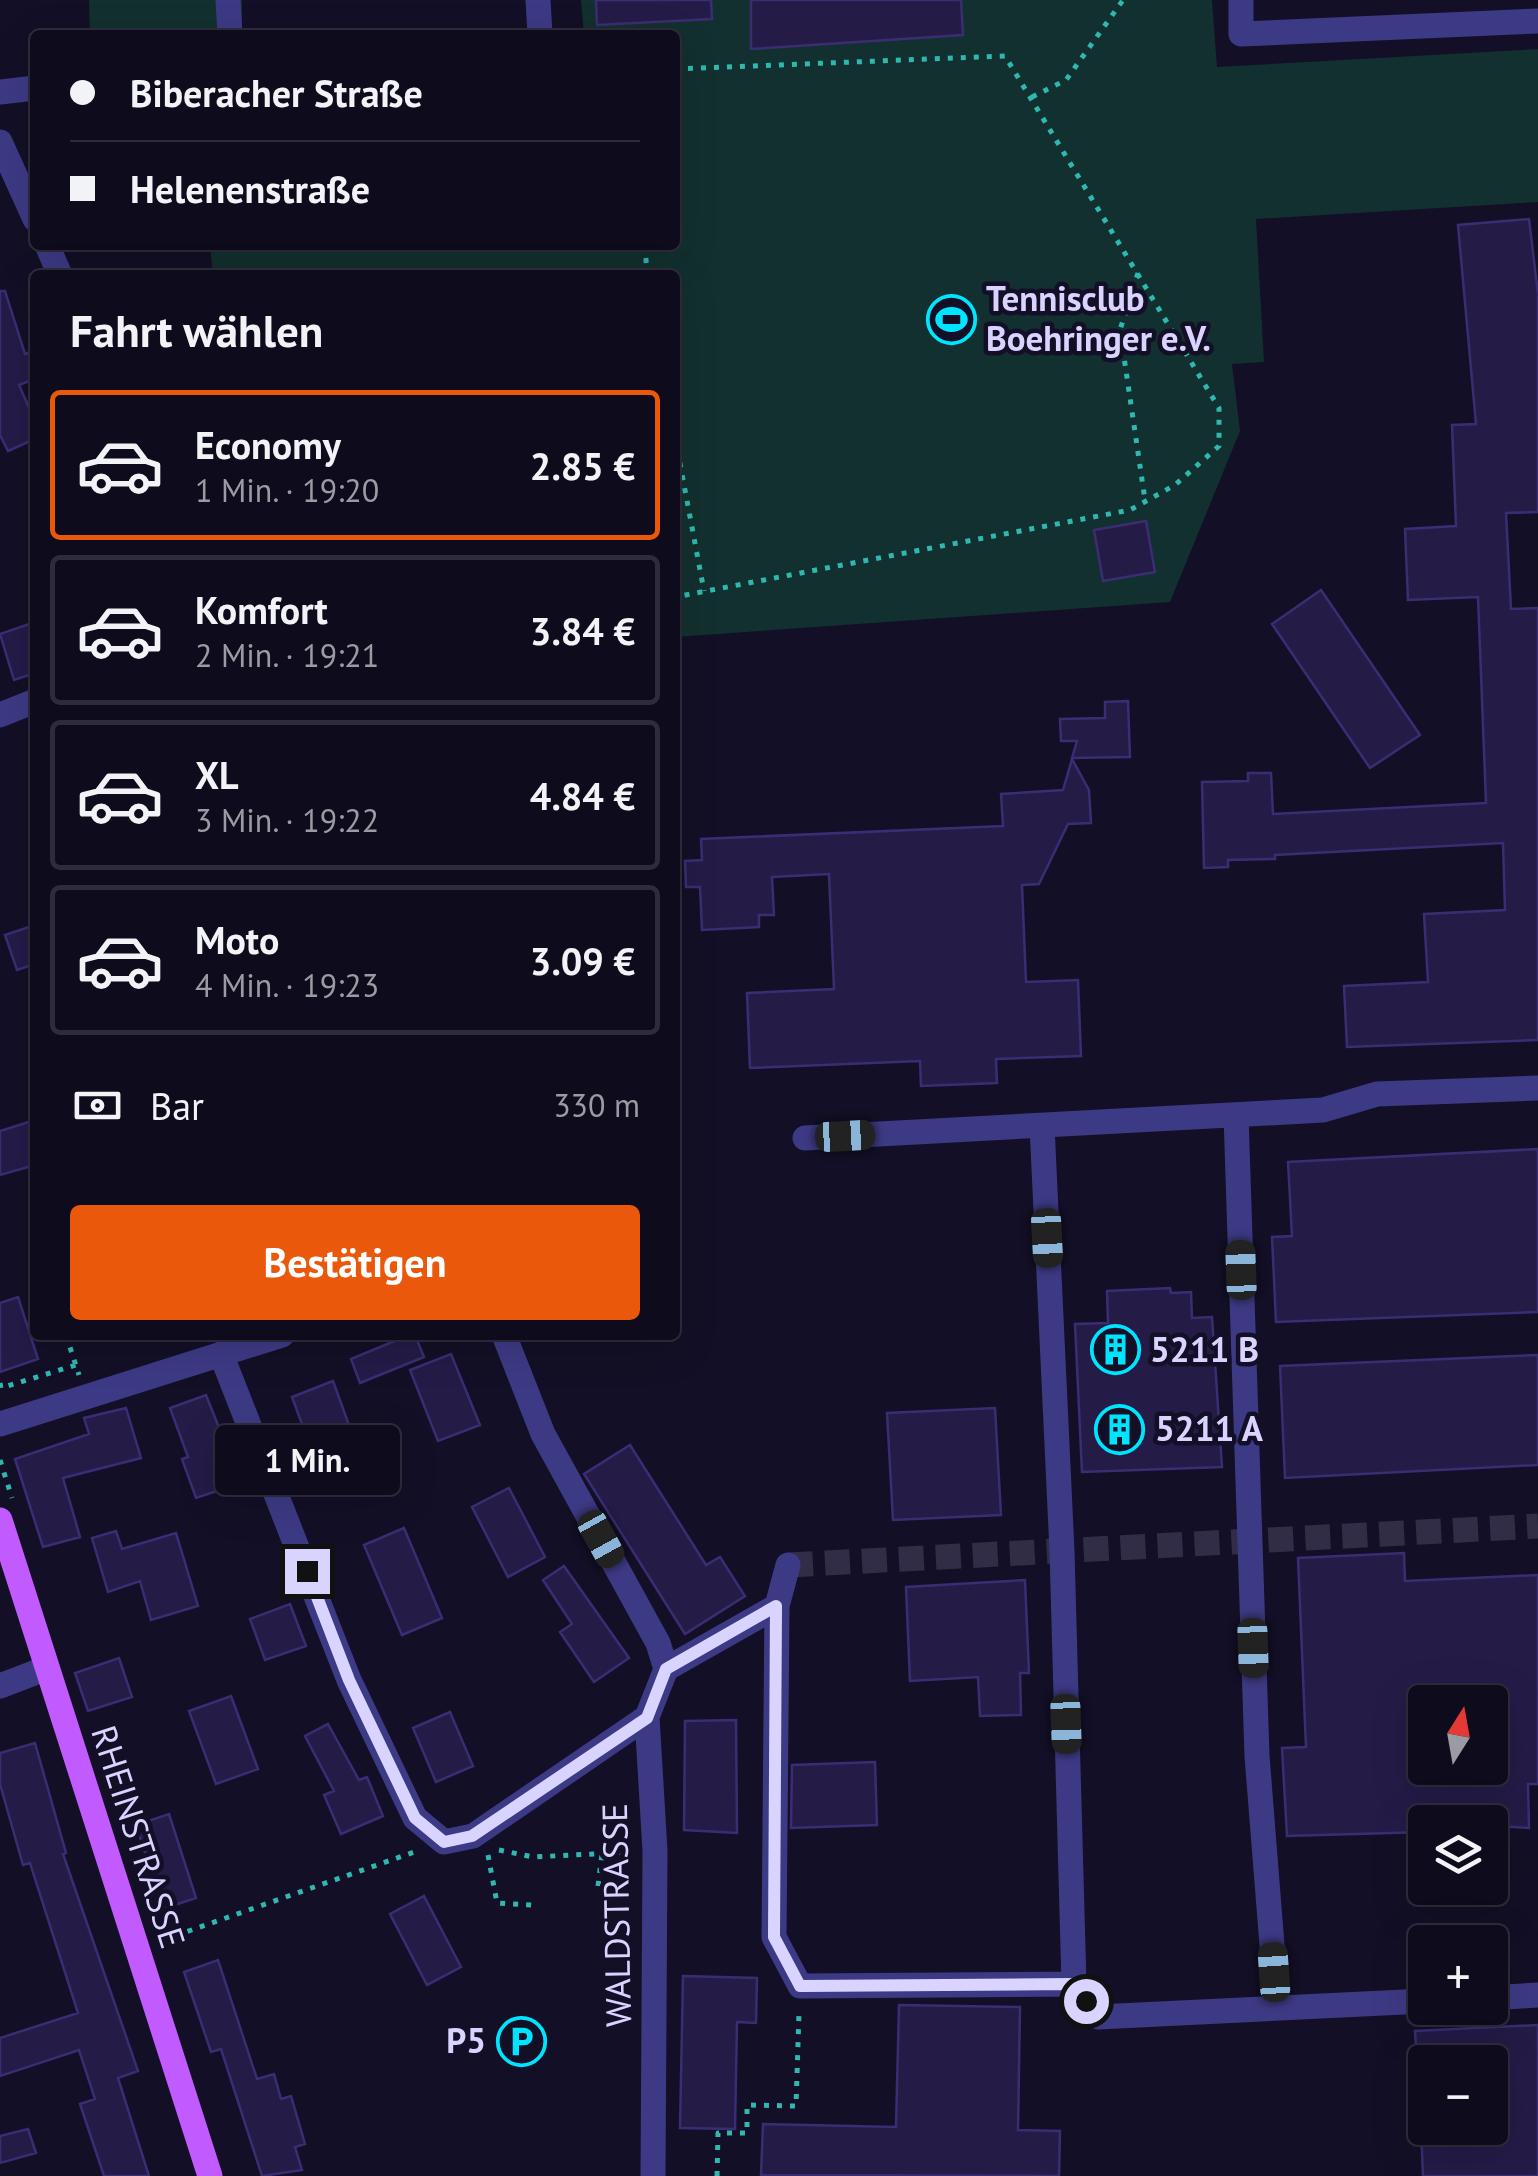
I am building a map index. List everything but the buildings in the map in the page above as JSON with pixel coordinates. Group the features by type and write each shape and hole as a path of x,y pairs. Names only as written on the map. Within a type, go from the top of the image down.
{"main road":[{"name":"RHEINSTRASSE","path":"0,1520 210,2176"}],"street":[{"path":"228,0 230,30"},
{"path":"538,0 540,30"},
{"path":"1241,0 1241,34 1538,21"},
{"path":"0,92 30,89"},
{"path":"0,142 30,208"},
{"path":"0,714 30,703"},
{"path":"805,1138 1323,1110 1377,1094 1538,1088"},
{"path":"1236,1115 1257,1756 1276,2008"},
{"path":"1042,1126 1062,1570 1074,1984 1098,2017 1408,2002"},
{"path":"0,1424 266,1340"},
{"path":"506,1340 543,1434 658,1644 666,1669 776,1606"},
{"path":"221,1354 349,1680 415,1818 444,1842 472,1836 647,1718"},
{"path":"788,1564 776,1606 774,1937 800,1986 1074,1984"},
{"path":"0,1686 47,1668"},
{"name":"WALDSTRASSE","path":"653,2176 655,1851 647,1718 666,1669"},
{"path":"1508,1997 1538,1995"}],"path":[{"path":"1032,96 1066,80 1124,0"},
{"path":"680,70 1005,56 1218,408 1219,446 1175,485 1130,510 680,596"},
{"path":"1138,272 1120,330 1146,501"},
{"path":"680,464 704,591"},
{"path":"68,1340 86,1397"},
{"path":"0,1384 1,1388 76,1364"},
{"path":"136,1948 444,1842"},
{"path":"532,1905 497,1903 486,1847 533,1857 655,1851"},
{"path":"598,1886 602,1854"},
{"path":"716,2176 718,2132 746,2133 747,2105 796,2106 800,1986"}],"green space":[{"path":"89,0 242,0 242,30 90,30"},
{"name":"Tennisclub Boehringer e.V.","path":"581,0 1212,0 1217,67 1538,49 1538,202 1256,219 1264,362 1232,364 1240,431 1170,602 680,637 680,270 212,270 210,250 680,250 680,30 584,30"}],"tunnel":[{"path":"788,1565 1538,1526"}],"place":[{"name":"Tennisclub Boehringer e.V.","path":"951,319"},
{"name":"5211 B","path":"1115,1350"},
{"name":"5211 A","path":"1120,1429"},
{"name":"P5","path":"521,2041"}],"route":[{"path":"307,1571 349,1680 415,1818 444,1842 472,1836 647,1718 666,1669 776,1606 774,1937 800,1986 1074,1984 1086,2001"}]}
